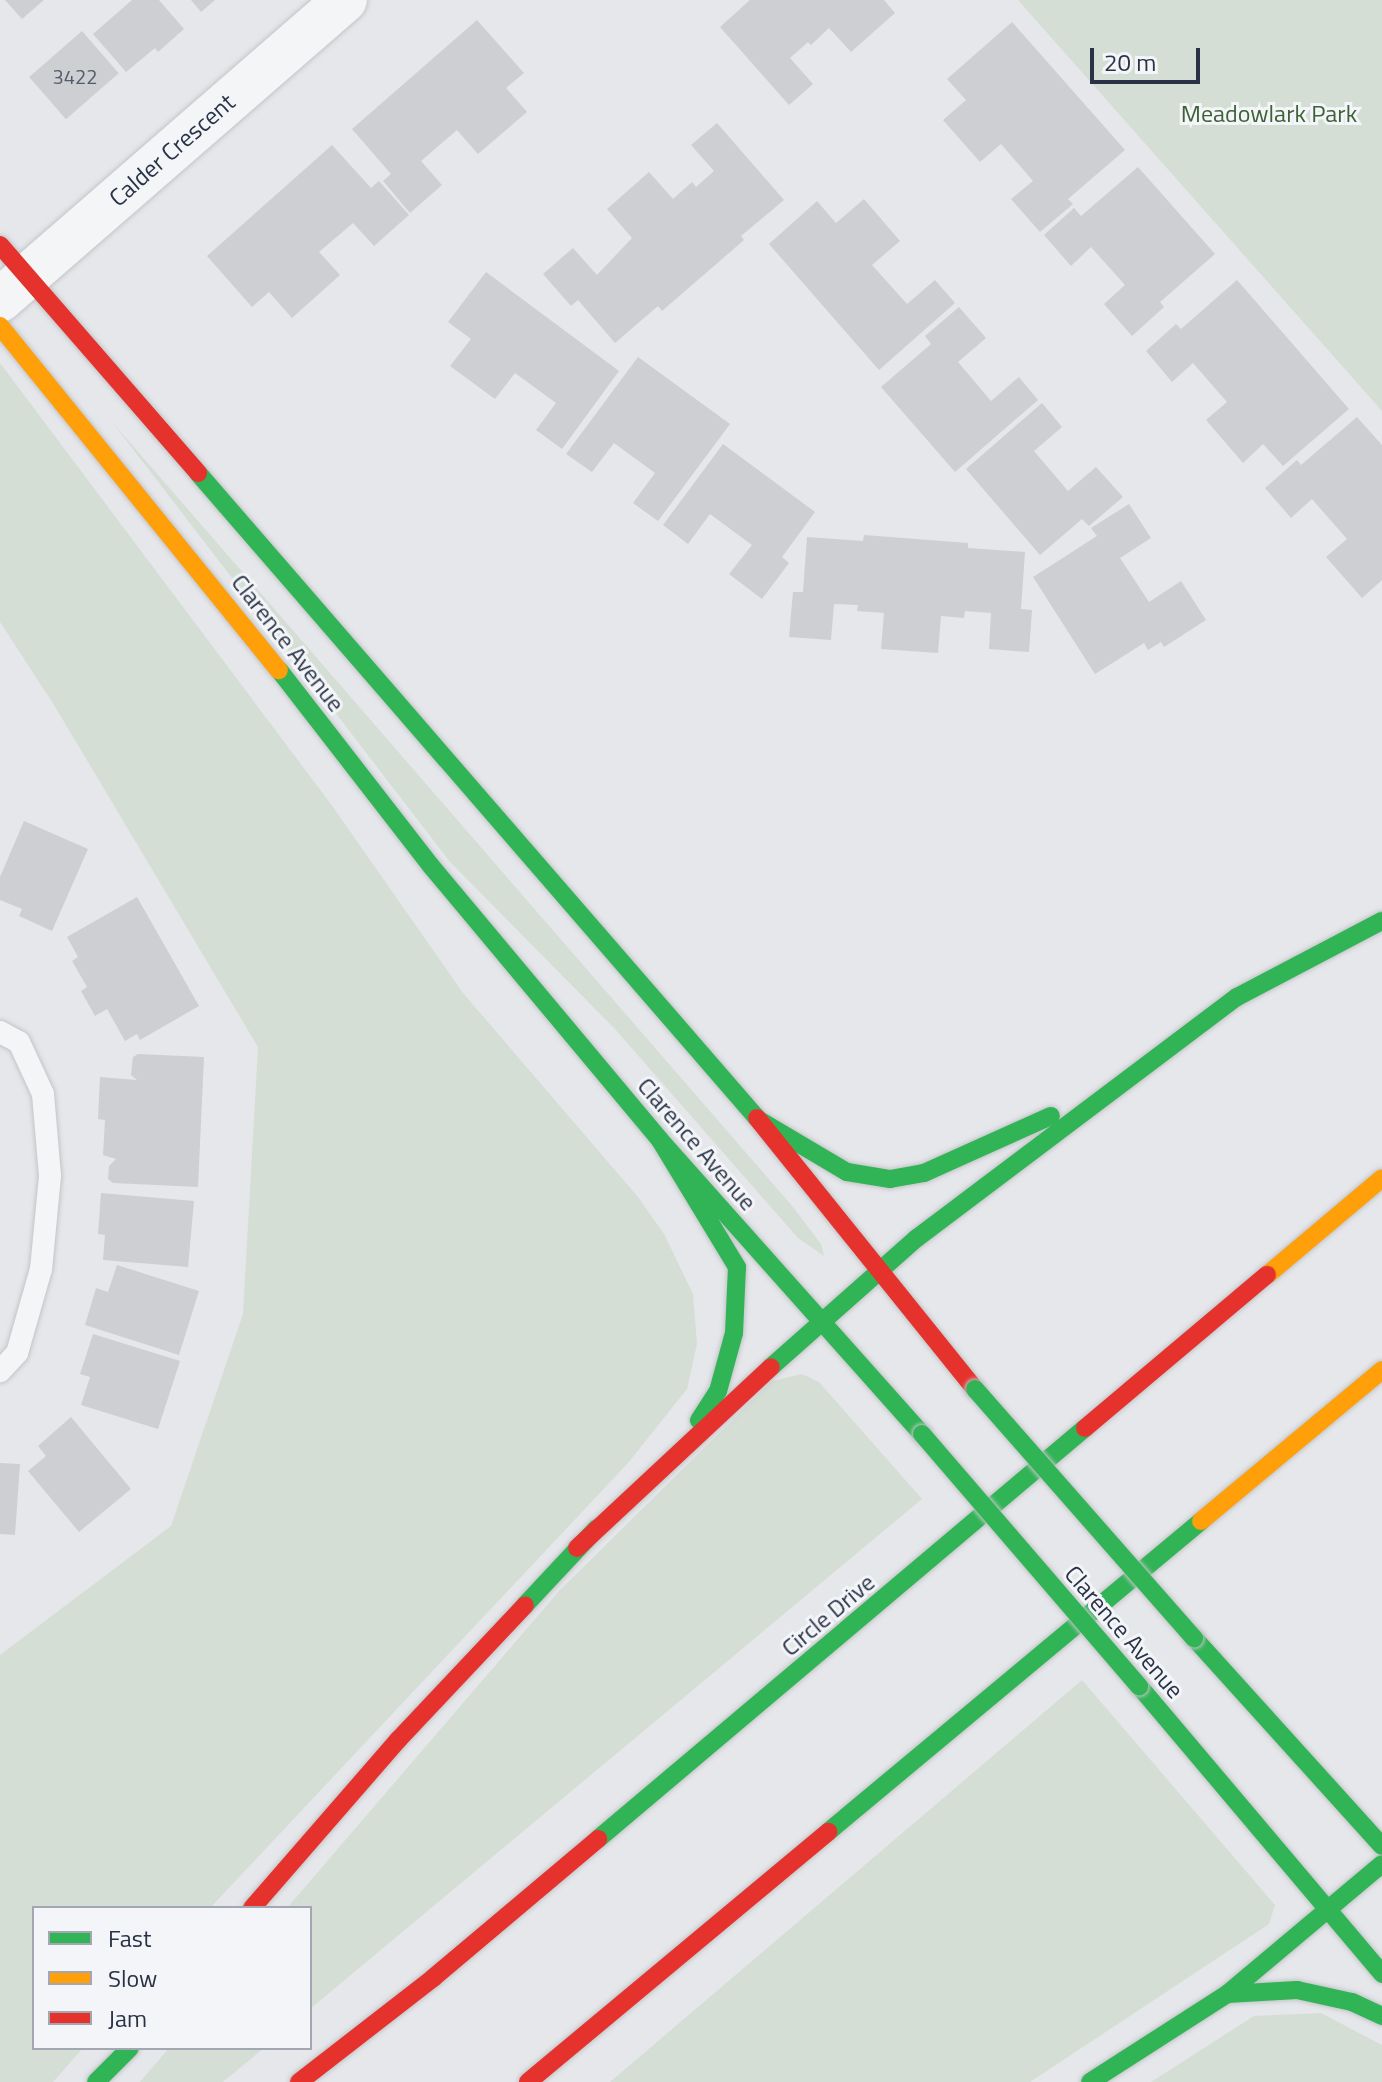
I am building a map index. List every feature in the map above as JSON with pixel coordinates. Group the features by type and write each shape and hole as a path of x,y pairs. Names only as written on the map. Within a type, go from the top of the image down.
{"main road":[{"name":"Clarence Avenue","path":"9,273 759,1120 975,1389 1382,1846"},
{"name":"Clarence Avenue","path":"0,326 209,581 431,866 660,1140 922,1434 1382,1974"},
{"path":"577,1548 820,1321 917,1238 1237,997 1382,921"},
{"path":"759,1120 847,1172 890,1179 924,1173 1130,1080"},
{"path":"254,1906 398,1740 577,1548 688,1437 718,1391 734,1333 737,1267 660,1140"},
{"name":"Circle Drive","path":"299,2082 433,1978 1382,1178"},
{"path":"528,2082 1382,1370"},
{"path":"1090,2082 1227,1994 1382,1864"},
{"path":"346,2070 433,1978"},
{"path":"1227,1994 1297,1990 1352,2002 1382,2016"},
{"path":"96,2082 128,2050"}],"street":[{"name":"Calder Crescent","path":"9,273 345,0"}],"lane":[{"path":"0,1032 19,1042 43,1094 50,1176 41,1269 17,1353 0,1371"}],"green space":[{"name":"Meadowlark Park","path":"1018,0 1382,0 1382,411"},
{"path":"0,363 333,807 463,993 638,1197 664,1234 693,1294 697,1344 687,1389 628,1463 212,1906 32,1906 32,2050 81,2050 53,2082 0,2082 0,1655 171,1526 243,1314 258,1047 54,705 0,622"},
{"path":"113,423 793,1207 821,1244 824,1256 798,1238 615,1029 450,862"},
{"path":"802,1374 819,1382 922,1499 312,2007 312,1906 289,1906 560,1590 772,1381"},
{"path":"1082,1680 1275,1905 1269,1924 1030,2082 610,2082"},
{"path":"1321,2013 1382,2045 1382,2082 1151,2082 1254,2016"},
{"path":"167,2050 262,2050 223,2082 140,2082"}],"building":[{"path":"5,0 44,0 22,19"},
{"path":"132,0 159,0 184,29 158,52 155,48 126,72 93,34"},
{"path":"191,0 215,0 201,12"},
{"path":"750,0 884,0 895,13 851,52 829,28 811,45 808,42 790,58 813,84 789,105 720,27"},
{"path":"477,20 524,73 506,88 527,112 478,154 457,130 421,161 442,185 410,213 383,181 391,174 352,129"},
{"path":"1012,22 1125,150 1068,199 1073,204 1040,232 1011,199 1033,181 1001,144 980,162 943,120 966,100 947,79"},
{"path":"82,31 119,73 66,119 29,77"},
{"path":"717,123 784,200 741,236 744,240 662,311 658,306 615,343 578,300 571,306 543,274 573,248 597,275 632,238 607,209 649,172 673,199 692,182 696,187 714,171 691,145"},
{"path":"332,145 371,188 379,181 409,215 374,246 353,223 319,252 340,275 292,318 269,292 252,307 207,256"},
{"path":"1138,167 1215,254 1160,302 1164,307 1132,336 1104,304 1125,285 1091,247 1071,266 1044,235 1074,208 1081,216"},
{"path":"864,199 900,241 872,265 907,304 935,280 955,303 879,370 769,244 817,201 836,223"},
{"path":"486,272 619,371 562,449 536,430 556,403 515,373 495,399 450,366 471,339 448,322"},
{"path":"1237,280 1349,409 1283,466 1263,444 1243,463 1206,420 1227,402 1193,363 1172,382 1146,351 1176,324 1181,329"},
{"path":"959,307 986,338 958,362 991,401 1019,377 1038,400 955,472 881,387 931,344 925,336"},
{"path":"638,357 730,424 658,521 633,503 655,473 614,443 592,472 566,454"},
{"path":"1042,403 1062,427 1034,451 1068,491 1096,467 1123,497 1089,526 1082,519 1040,555 966,469"},
{"path":"1357,417 1382,445 1382,580 1362,598 1326,557 1347,539 1312,499 1291,518 1265,488 1297,460 1301,465"},
{"path":"723,444 815,512 782,557 789,563 762,599 729,574 752,545 710,514 688,544 663,525"},
{"path":"1129,504 1151,538 1120,558 1149,602 1181,581 1206,620 1164,647 1161,642 1148,650 1144,643 1095,674 1033,577 1097,536 1091,528"},
{"path":"864,535 968,543 968,548 1025,552 1021,609 1032,610 1029,652 989,649 991,613 965,611 964,618 941,616 938,653 881,649 884,613 857,611 858,605 834,604 831,640 789,637 793,592 803,592 807,537 863,541"},
{"path":"24,821 88,849 52,931 19,916 22,909 0,900 0,877"},
{"path":"137,897 199,1006 140,1040 137,1034 125,1041 107,1009 95,1016 81,991 87,987 72,961 78,957 67,937"},
{"path":"138,1054 204,1057 198,1187 113,1183 108,1179 109,1166 116,1159 103,1155 105,1120 98,1119 100,1077 137,1080 131,1075 133,1057"},
{"path":"101,1193 194,1201 188,1267 103,1260 105,1235 98,1234"},
{"path":"117,1265 199,1291 179,1355 85,1325 96,1288 108,1292"},
{"path":"93,1334 180,1361 158,1429 81,1405 90,1377 80,1374"},
{"path":"71,1417 131,1489 79,1532 28,1471 46,1456 38,1446"},
{"path":"0,1463 20,1464 15,1535 0,1534"}],"traffic: fast":[{"path":"198,473 757,1118"},
{"path":"279,670 431,866 660,1140 922,1434"},
{"path":"771,1367 917,1238 1237,997 1382,921"},
{"path":"759,1120 847,1172 890,1179 924,1173 1051,1116"},
{"path":"660,1140 737,1267 734,1333 718,1391 699,1420"},
{"path":"975,1389 1194,1638"},
{"path":"598,1839 1085,1428"},
{"path":"922,1434 1139,1686"},
{"path":"828,1832 1201,1521"},
{"path":"525,1605 597,1528"},
{"path":"1194,1638 1382,1846"},
{"path":"1139,1686 1382,1974"},
{"path":"1090,2082 1227,1994 1382,1864"},
{"path":"1227,1994 1297,1990 1352,2002 1382,2016"},
{"path":"96,2082 128,2050"}],"traffic: slow":[{"path":"0,326 279,670"},
{"path":"1267,1275 1382,1178"},
{"path":"1201,1521 1382,1370"}],"traffic: jam":[{"path":"0,245 198,473"},
{"path":"757,1118 975,1389"},
{"path":"1085,1428 1267,1275"},
{"path":"577,1548 771,1367"},
{"path":"254,1906 398,1740 525,1605"},
{"path":"528,2082 828,1832"},
{"path":"299,2082 433,1978 598,1839"}]}
